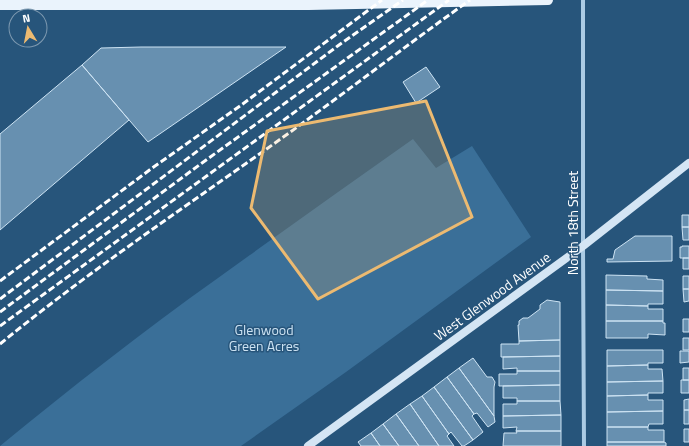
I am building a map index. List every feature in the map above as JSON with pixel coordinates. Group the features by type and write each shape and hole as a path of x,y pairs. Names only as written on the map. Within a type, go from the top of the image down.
{"main road":[{"path":"0,5 117,2 361,5 548,0"},
{"name":"West Glenwood Avenue","path":"308,446 583,246 689,163"}],"street":[{"name":"North 18th Street","path":"583,0 584,446"}],"highlighted area":[{"path":"426,101 472,217 318,299 251,208 267,131"}],"green space":[{"name":"Glenwood Green Acres","path":"413,139 436,168 472,146 531,237 346,372 241,446 0,446 80,381 162,318"}],"building":[{"path":"286,47 148,142 82,65 101,48"},
{"path":"82,65 129,120 0,230 0,134"},
{"path":"426,67 440,87 416,103 403,82"},
{"path":"682,215 689,215 689,227 682,227"},
{"path":"682,227 689,227 689,240 683,240"},
{"path":"635,236 672,236 672,261 607,262 607,259 613,259 615,250"},
{"path":"689,246 689,258 680,258 680,247"},
{"path":"683,258 689,258 689,269 683,269"},
{"path":"606,275 647,276 647,279 663,280 663,291 606,290"},
{"path":"683,276 689,276 689,289 683,289"},
{"path":"683,289 689,289 689,301 684,302"},
{"path":"606,290 663,291 663,304 648,304 648,306 606,305"},
{"path":"547,300 560,302 560,340 519,341 519,321 523,318 528,318 540,309 540,305"},
{"path":"606,305 648,306 648,309 663,309 663,321 606,321"},
{"path":"683,319 689,319 689,332 683,332"},
{"path":"606,321 663,321 663,323 665,323 665,335 648,334 648,338 606,338"},
{"path":"683,338 689,338 689,350 683,350"},
{"path":"560,340 560,356 501,357 501,344 519,344 519,341"},
{"path":"607,350 663,350 663,363 607,366"},
{"path":"680,351 689,351 689,362 680,363"},
{"path":"560,356 560,371 517,371 517,368 503,369 503,357"},
{"path":"473,358 487,377 492,377 495,382 494,416 459,368"},
{"path":"648,365 648,369 662,369 663,381 607,382 607,366"},
{"path":"459,368 494,416 495,422 488,427 477,413 474,414 447,377"},
{"path":"683,368 689,368 689,380 683,380"},
{"path":"517,371 560,371 560,385 499,386 499,374 517,374"},
{"path":"447,377 474,414 472,416 483,432 473,440 434,387"},
{"path":"681,380 689,380 689,393 681,393"},
{"path":"663,381 663,393 607,396 607,382"},
{"path":"560,385 560,401 517,401 517,398 503,398 503,386"},
{"path":"434,387 473,440 464,446 462,446 451,432 449,434 422,396"},
{"path":"648,395 648,400 663,400 663,411 607,412 607,396"},
{"path":"422,396 449,434 447,436 454,446 439,446 410,404"},
{"path":"689,399 689,410 684,410 684,400"},
{"path":"517,401 560,401 561,415 503,416 503,404 517,404"},
{"path":"410,404 439,446 419,446 396,414"},
{"path":"684,410 689,410 689,424 684,424"},
{"path":"663,411 663,424 649,424 648,427 607,427 607,412"},
{"path":"396,414 419,446 399,446 383,424"},
{"path":"561,415 561,431 516,431 517,427 503,428 503,416"},
{"path":"383,424 399,446 380,446 371,433"},
{"path":"607,427 648,427 648,430 664,430 664,442 607,442"},
{"path":"684,429 689,429 689,442 684,442"},
{"path":"516,431 561,431 561,446 503,446 504,433 517,433"},
{"path":"371,433 380,446 361,446 358,442"},
{"path":"607,442 664,442 666,443 666,446 607,446"}],"railway":[{"path":"0,281 155,166 240,106 382,0"},
{"path":"0,299 339,45 403,0"},
{"path":"0,312 202,163 428,0"},
{"path":"0,326 449,0"},
{"path":"0,344 101,266 300,125 470,0"}]}
